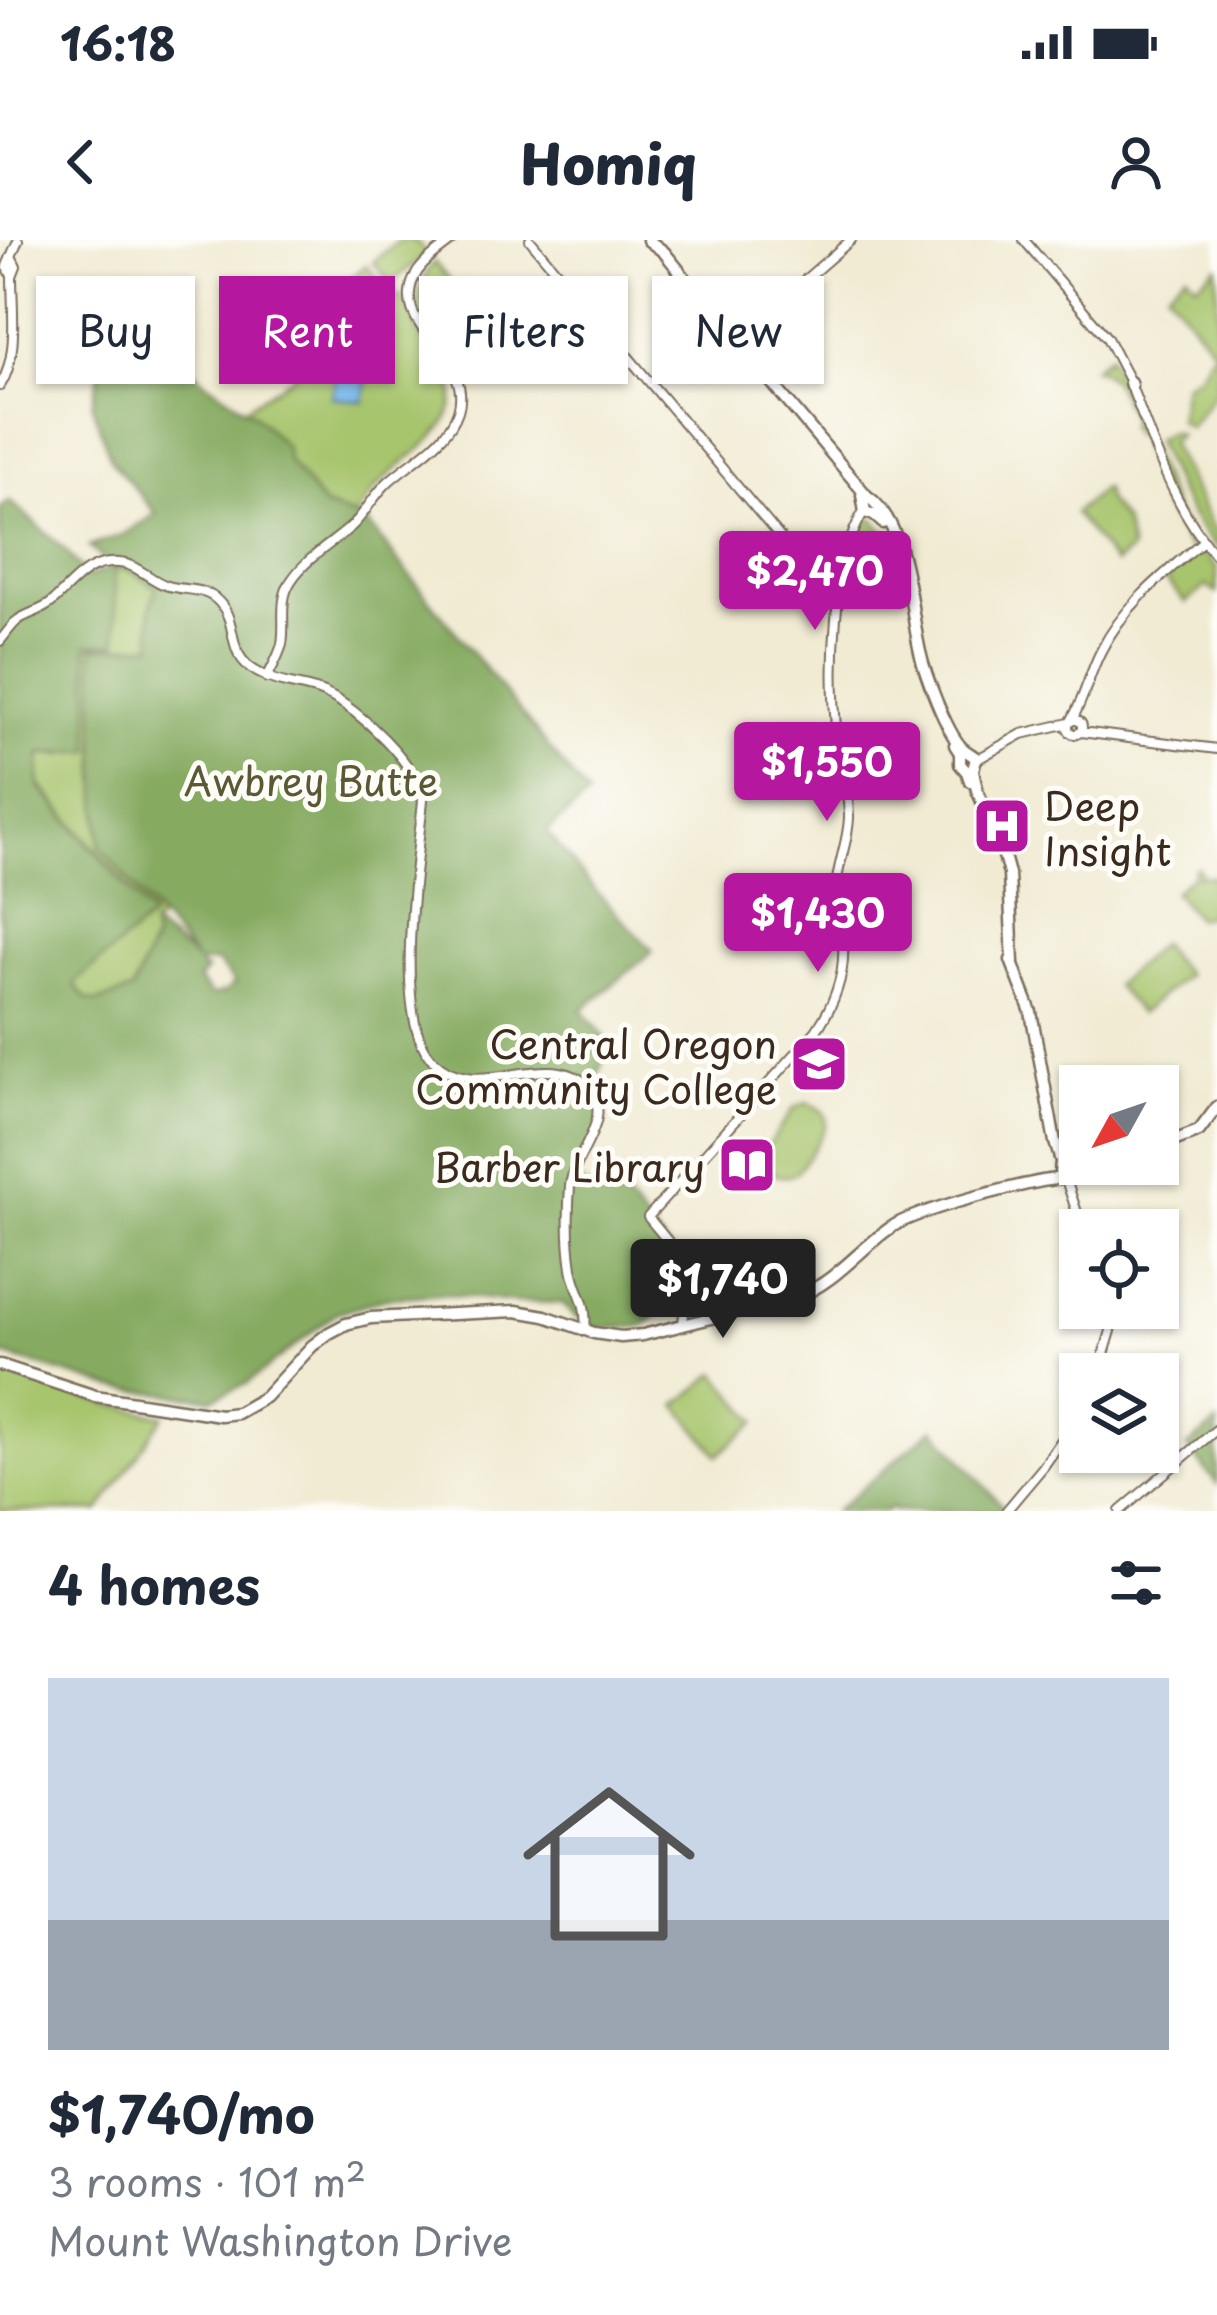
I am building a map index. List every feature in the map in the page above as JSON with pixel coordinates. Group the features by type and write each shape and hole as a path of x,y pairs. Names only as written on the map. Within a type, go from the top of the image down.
{"main road":[{"path":"655,249 682,276"},
{"path":"773,384 859,486 900,550 919,650 937,701 969,759 1006,861 1013,963 1031,1012 1059,1146"},
{"path":"1179,1141 1199,1130 1217,1107"},
{"path":"1179,1144 1192,1141 1217,1116"},
{"path":"0,1364 103,1394 197,1410 241,1409 271,1393 320,1340 363,1319 516,1311 617,1336 683,1324 794,1298 815,1289 906,1220 1059,1175"}],"street":[{"path":"0,386 11,357 12,276 7,266 18,240"},
{"path":"267,678 281,647 283,603 291,581 356,522 385,484 447,431 458,410 460,387 452,364 418,322 410,298 418,271 453,240"},
{"path":"530,240 837,605"},
{"path":"808,276 850,240"},
{"path":"1024,240 1107,338 1190,525 1195,548"},
{"path":"683,1324 684,1312 701,1293 702,1283 648,1217 816,1031 838,986 844,944 836,887 849,814 836,727 837,605 853,534 870,509"},
{"path":"1195,548 1217,557"},
{"path":"1076,726 1086,684 1115,626 1150,586 1195,548"},
{"path":"0,641 18,621 49,605 79,575 103,564 124,563 163,584 213,596 227,614 240,658 251,669 330,696 376,732 419,785 423,800 409,981 418,1036 426,1052 440,1066 462,1076 554,1071 574,1076 594,1096 596,1125 573,1171 570,1188 572,1271 585,1300 585,1331"},
{"path":"969,759 1022,734 1076,726 1217,749"},
{"path":"1116,1511 1217,1429"},
{"path":"1006,1511 1059,1444"}],"green space":[{"path":"399,240 415,240 427,254 395,280 373,262"},
{"path":"434,262 446,276 425,276"},
{"path":"366,265 375,276 353,276"},
{"path":"1217,266 1217,390 1189,427 1178,421 1184,384 1199,374 1214,350 1167,291 1186,273 1198,283"},
{"path":"395,295 406,300 419,332 419,384 451,384 454,392 452,408 433,437 378,486 355,516 324,506 245,408 282,384 395,384"},
{"path":"1109,355 1142,432 1135,435 1118,389 1093,368"},
{"name":"Awbrey Butte","path":"195,373 255,415 286,447 288,461 324,506 365,520 588,796 547,832 653,951 582,1010 609,1042 595,1086 602,1123 576,1179 594,1191 608,1177 697,1281 644,1326 597,1329 562,1303 444,1294 385,1298 336,1313 248,1383 212,1399 114,1388 0,1354 0,508 10,501 88,576 114,567 89,547 122,535 156,514 111,460 92,405 97,384 195,384","holes":["114,568 131,571 156,588 150,611 153,645 92,648 100,847 196,960 152,926 154,940 132,991 93,1002 74,983 152,917 39,786 40,754 91,751 87,645 117,643","217,962 235,983 212,996 198,980 206,971 198,963"]},
{"path":"1170,432 1179,434 1170,443 1217,531 1217,549 1189,511 1155,440"},
{"path":"1145,440 1176,513 1194,542 1188,547 1152,480 1140,442"},
{"path":"1104,488 1108,502 1124,522 1131,550 1115,564 1074,513"},
{"path":"873,518 889,543 897,573 880,575 871,553 857,543 862,527"},
{"path":"1200,550 1217,568 1217,593 1206,586 1186,603 1165,579"},
{"path":"114,567 157,587 150,611 153,645 93,648 100,847 160,919 152,926 157,932 132,991 92,1003 73,983 152,916 39,788 40,754 65,755 87,644 117,642"},
{"path":"1197,867 1198,876 1214,876 1211,914 1197,919 1174,892"},
{"path":"1160,944 1186,975 1140,1014 1115,985"},
{"path":"807,1103 826,1116 825,1128 795,1173 775,1175 766,1163 765,1150 794,1108"},
{"path":"0,1370 164,1416 99,1511 0,1511"},
{"path":"716,1373 757,1422 718,1455 677,1405"},
{"path":"1217,1423 1217,1484 1187,1447"},
{"path":"934,1428 1003,1507 1001,1511 894,1511 891,1507 886,1511 835,1511"}],"water":[{"path":"334,384 367,384 364,402 332,397"}],"place":[{"name":"Deep Insight","path":"1002,826"},
{"name":"Central Oregon Community College","path":"819,1064"},
{"name":"Barber Library","path":"747,1165"}]}
